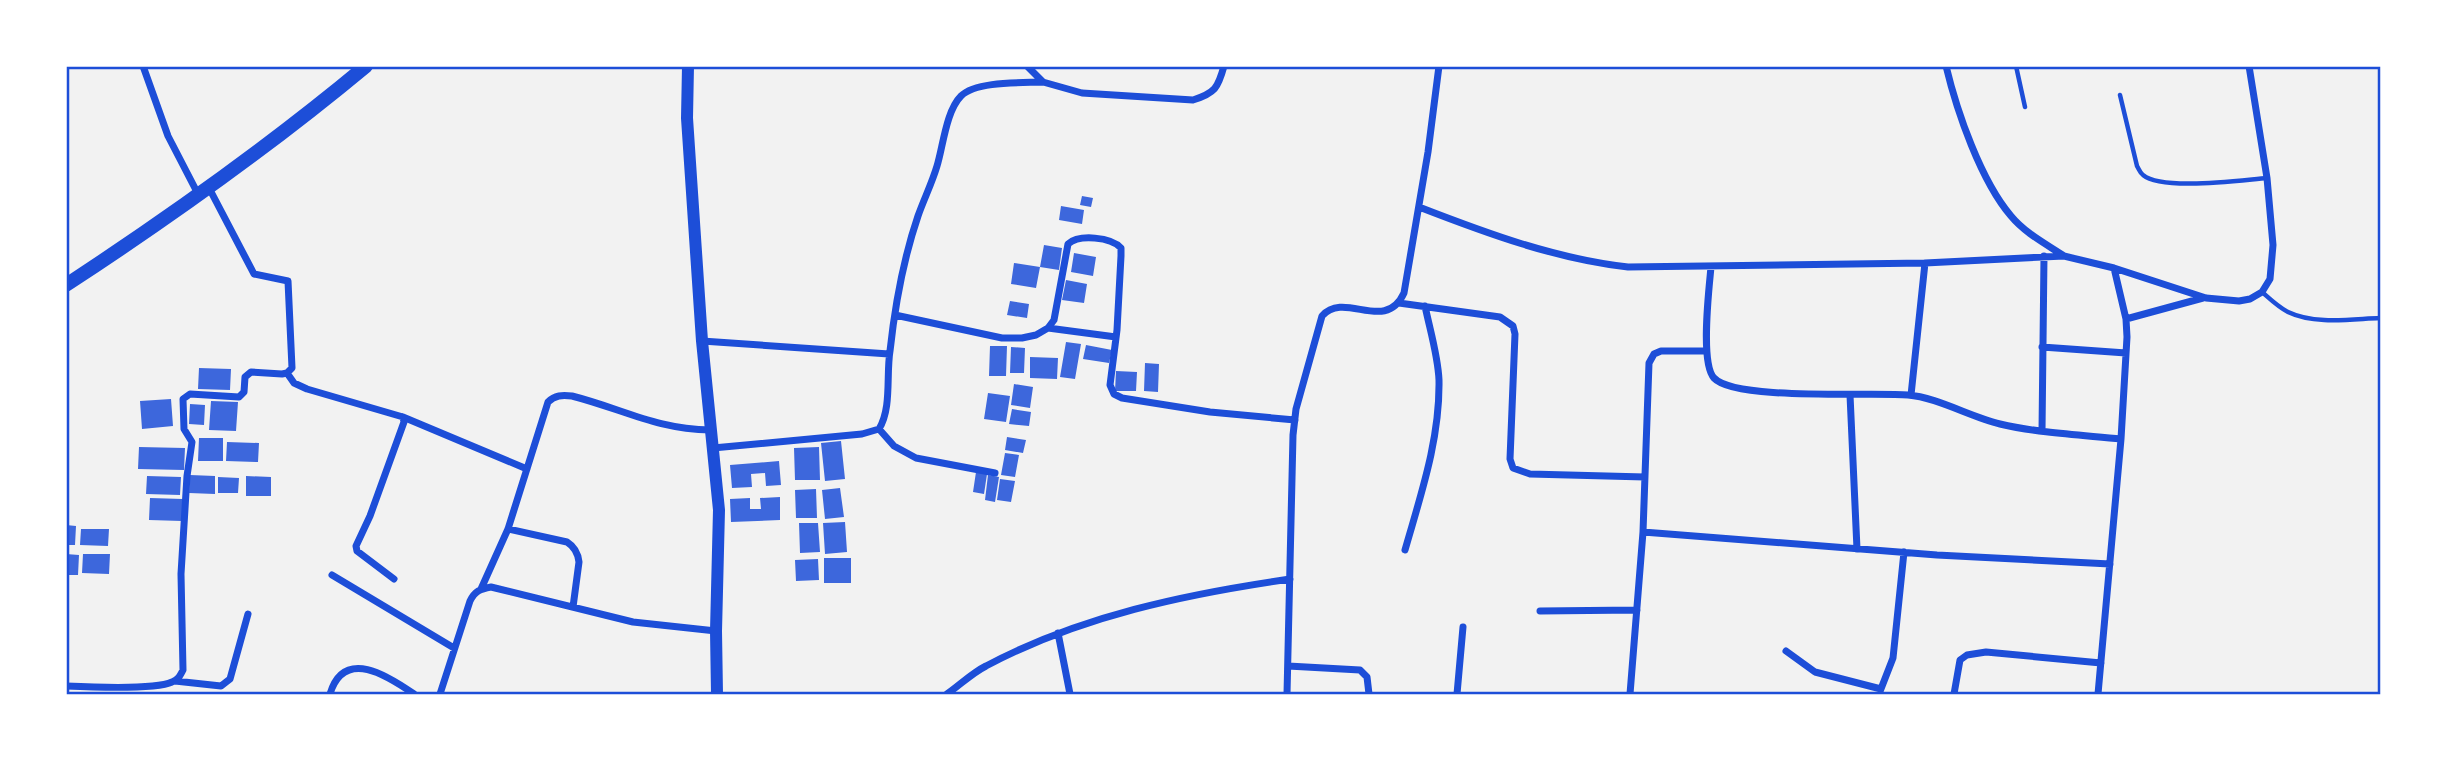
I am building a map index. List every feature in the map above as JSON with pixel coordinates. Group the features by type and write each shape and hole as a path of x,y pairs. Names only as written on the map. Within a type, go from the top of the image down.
{"main road":[{"path":"66,285 113,255 306,116 366,66"}],"street":[{"path":"66,686 114,691 170,684 183,670 181,574 187,476 192,442 184,429 183,399 190,394 239,397 244,392 245,377 251,372 287,373 292,368 289,281 254,274 168,136 143,66"},
{"path":"688,66 687,118 702,341 719,510 717,695"},
{"path":"1027,66 1043,82"},
{"path":"713,448 862,434 879,429 885,417 889,354 903,269 918,217 937,167 953,108 960,96 981,87 1043,82 1082,93 1193,100 1206,96 1219,86 1224,66"},
{"path":"1287,695 1295,420 1322,316 1331,308 1339,307 1384,312 1399,303 1404,293 1439,66"},
{"path":"1946,66 1980,166 1996,193 2011,216 2064,257"},
{"path":"1419,207 1478,230 1601,264 1628,267 1924,263 2064,257 2113,268 2206,298 2250,299 2262,292 2270,279 2273,263 2267,178 2249,66"},
{"path":"895,315 1002,338 1036,335 1048,328 1054,320 1068,244 1072,240 1082,238 1113,242 1121,248 1121,256 1111,391 1118,396 1210,412 1295,420"},
{"path":"2042,431 2044,256"},
{"path":"1911,395 1924,263"},
{"path":"1711,267 1706,351 1709,370 1714,379 1728,385 1763,391 1911,395 1975,417 2042,431 2121,439"},
{"path":"2098,695 2126,353 2126,319 2113,268"},
{"path":"2126,319 2206,298"},
{"path":"1399,303 1500,317 1513,326 1515,334 1510,459 1513,468 1530,474 1645,477"},
{"path":"1405,550 1426,475 1438,404 1439,378 1425,306"},
{"path":"1048,328 1116,337"},
{"path":"702,341 889,354"},
{"path":"2042,347 2126,353"},
{"path":"1630,695 1643,531 1650,358 1661,351 1706,351"},
{"path":"287,373 294,383 307,389 400,414 527,469"},
{"path":"481,589 508,529 548,402 559,395 584,399 648,422 669,427 710,430"},
{"path":"1850,395 1857,549"},
{"path":"394,579 358,551 356,546 370,516 404,422 403,417"},
{"path":"879,429 894,446 916,458 995,473"},
{"path":"508,529 572,545 579,556 573,607"},
{"path":"1643,531 1857,549 2110,564"},
{"path":"1786,651 1815,672 1880,692 1889,670 1897,632 1904,552"},
{"path":"332,575 454,648"},
{"path":"947,695 984,667 1058,633 1207,592 1290,579"},
{"path":"440,695 470,600 473,594 481,589 491,587 633,622 716,631"},
{"path":"1540,611 1637,610"},
{"path":"174,681 221,687 227,684 248,614"},
{"path":"1457,695 1463,627"},
{"path":"1058,633 1070,695"},
{"path":"1954,695 1960,660 1975,653 2101,663"},
{"path":"1288,666 1360,670 1367,677 1369,695"},
{"path":"330,695 338,677 346,671 359,669 388,676 414,695"}],"lane":[{"path":"2016,66 2025,107"},
{"path":"2120,95 2137,166 2144,176 2175,184 2267,178"},
{"path":"2262,292 2278,306 2302,317 2381,318"}],"building":[{"path":"1082,196 1093,198 1091,207 1080,205"},
{"path":"1061,206 1084,210 1082,224 1059,220"},
{"path":"1044,245 1062,248 1059,270 1040,267"},
{"path":"1074,253 1096,257 1093,276 1071,272"},
{"path":"1014,263 1040,267 1036,288 1011,284"},
{"path":"1066,280 1087,284 1084,303 1062,300"},
{"path":"1010,301 1029,304 1027,318 1007,315"},
{"path":"1066,342 1081,344 1075,379 1060,377"},
{"path":"1086,345 1112,350 1109,363 1083,359"},
{"path":"990,346 1007,346 1006,376 989,376"},
{"path":"1011,347 1025,348 1024,373 1010,373"},
{"path":"1030,357 1058,358 1057,379 1030,378"},
{"path":"1145,363 1159,364 1158,392 1144,391"},
{"path":"199,368 231,369 230,390 198,389"},
{"path":"1116,371 1137,372 1136,391 1115,391"},
{"path":"1014,384 1033,387 1030,408 1011,405"},
{"path":"988,393 1010,396 1006,422 984,419"},
{"path":"171,399 173,426 142,429 140,401"},
{"path":"211,401 238,402 236,431 209,430"},
{"path":"190,404 205,405 204,425 189,424"},
{"path":"1012,409 1031,412 1029,426 1009,424"},
{"path":"1007,437 1026,440 1023,453 1005,450"},
{"path":"199,438 223,438 223,461 198,461"},
{"path":"841,441 845,479 825,481 821,443"},
{"path":"227,442 259,443 258,462 226,461"},
{"path":"139,447 185,448 184,470 138,469"},
{"path":"819,447 820,480 795,480 794,448"},
{"path":"1005,453 1019,455 1015,477 1001,475"},
{"path":"779,461 781,485 766,486 765,473 751,474 752,487 732,488 730,465"},
{"path":"976,472 987,474 984,494 973,492"},
{"path":"190,475 215,476 215,494 189,493"},
{"path":"988,475 999,477 995,502 985,500"},
{"path":"147,476 181,477 180,495 146,494"},
{"path":"246,476 271,477 271,496 246,496"},
{"path":"218,477 239,478 238,493 218,493"},
{"path":"1000,479 1015,481 1011,502 997,500"},
{"path":"840,488 844,517 825,519 822,490"},
{"path":"816,489 817,518 796,518 795,490"},
{"path":"780,497 780,520 731,522 730,499 750,498 750,509 761,509 760,498"},
{"path":"150,498 183,499 182,521 149,520"},
{"path":"845,522 847,552 825,554 823,523"},
{"path":"799,523 818,523 820,552 800,553"},
{"path":"66,525 76,526 75,545 66,545"},
{"path":"81,529 109,529 108,546 80,545"},
{"path":"66,554 79,555 78,575 66,575"},
{"path":"83,554 110,554 109,574 82,573"},
{"path":"824,558 851,558 851,583 824,583"},
{"path":"818,559 819,580 796,581 795,560"}]}
